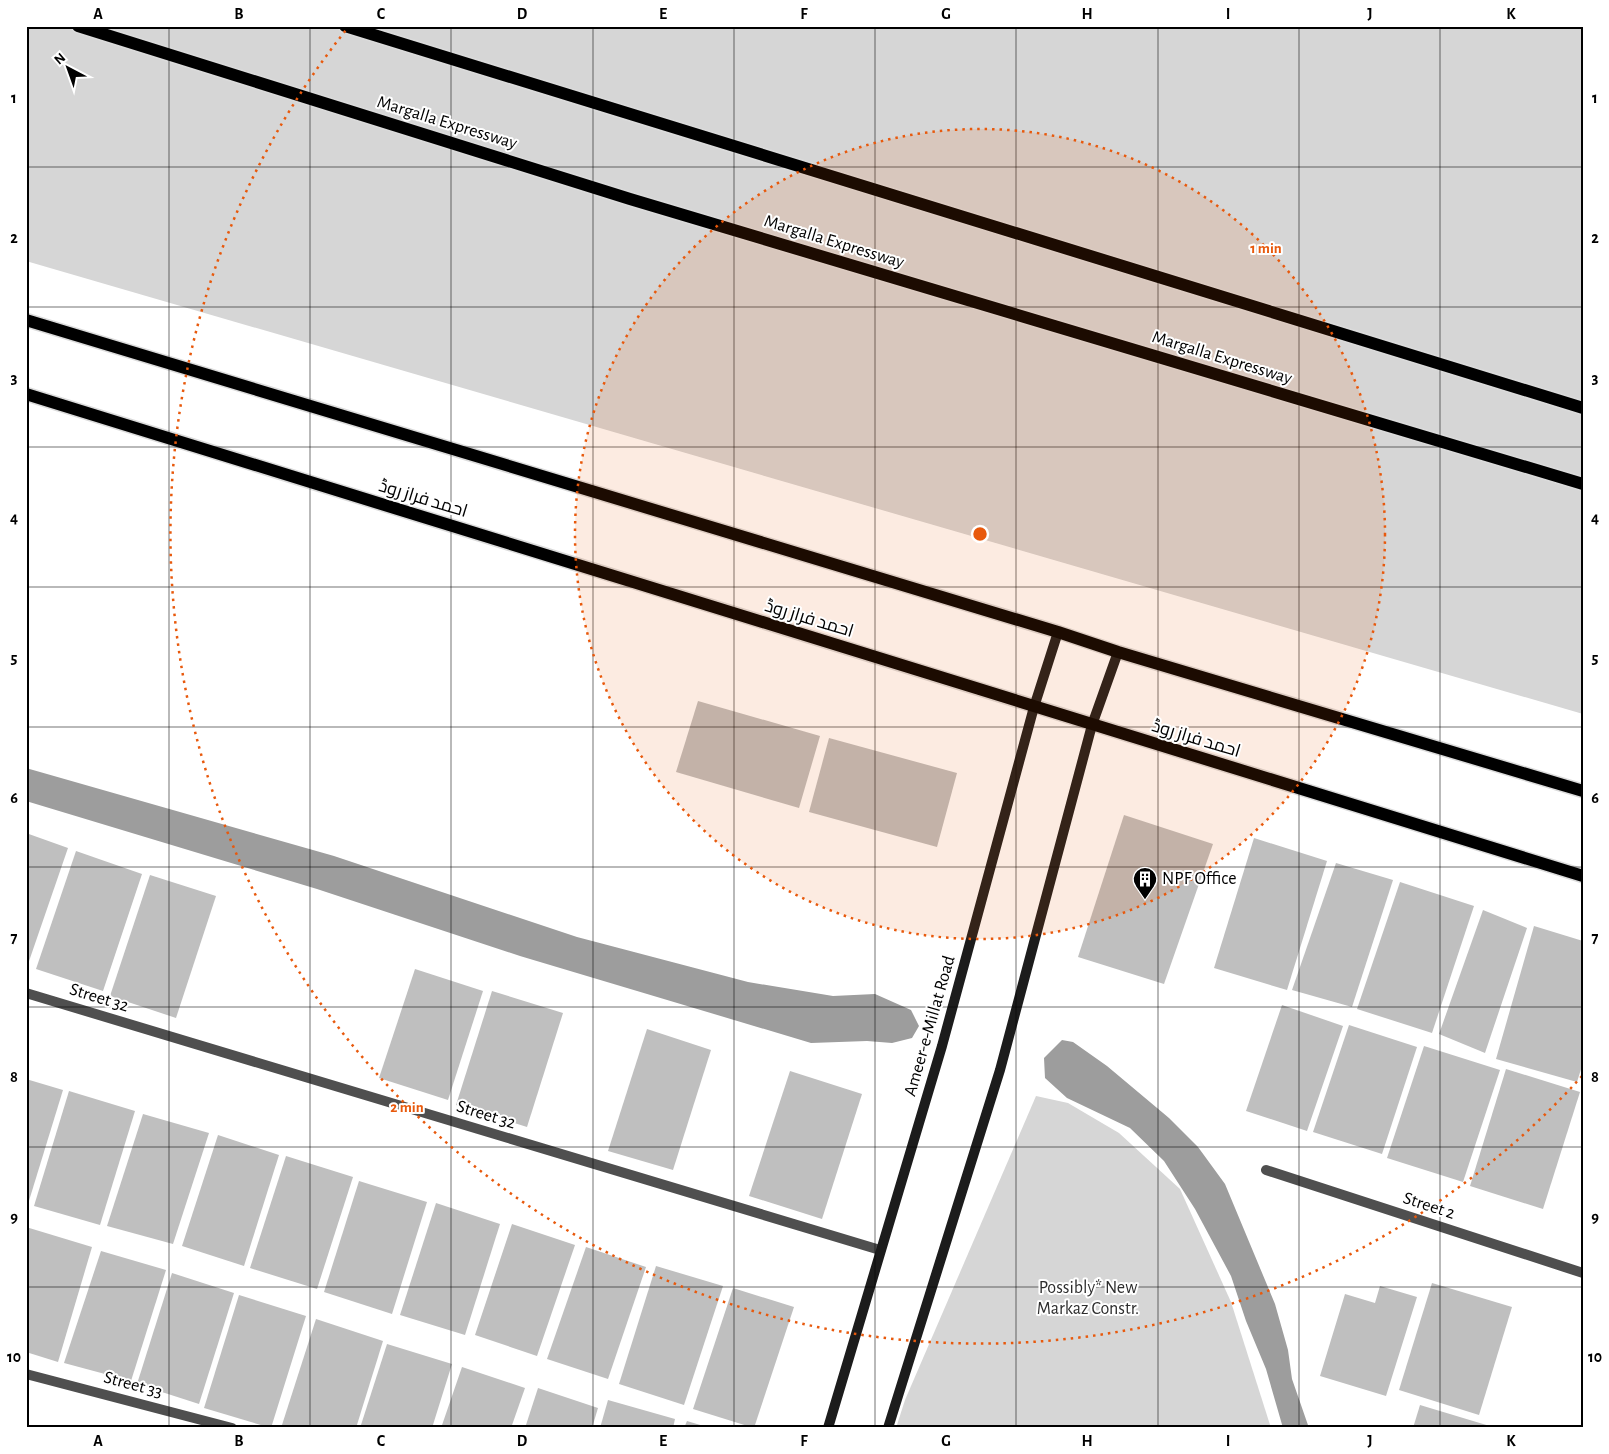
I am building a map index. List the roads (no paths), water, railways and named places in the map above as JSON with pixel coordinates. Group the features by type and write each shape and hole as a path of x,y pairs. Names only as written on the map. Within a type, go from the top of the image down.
{"main road":[{"name":"Margalla Expressway","path":"78,26 630,199 1583,484"},
{"path":"346,26 1583,408"},
{"path":"26,320 1058,632 1118,652 1583,791"},
{"name":"احمد فراز روڈ","path":"26,394 1583,876"},
{"name":"Ameer-e-Millat Road","path":"828,1428 942,1046 1034,707 1058,632"},
{"path":"888,1428 1000,1070 1092,725 1118,652"}],"street":[{"name":"Street 32","path":"26,993 880,1250"},
{"name":"Street 2","path":"1266,1170 1583,1273"},
{"name":"Street 33","path":"26,1374 232,1428"}],"place":[{"name":"NPF Office","path":"1145,900"}],"park label":[{"name":"Possibly* New Markaz Constr.","path":"1088,1298"}]}
